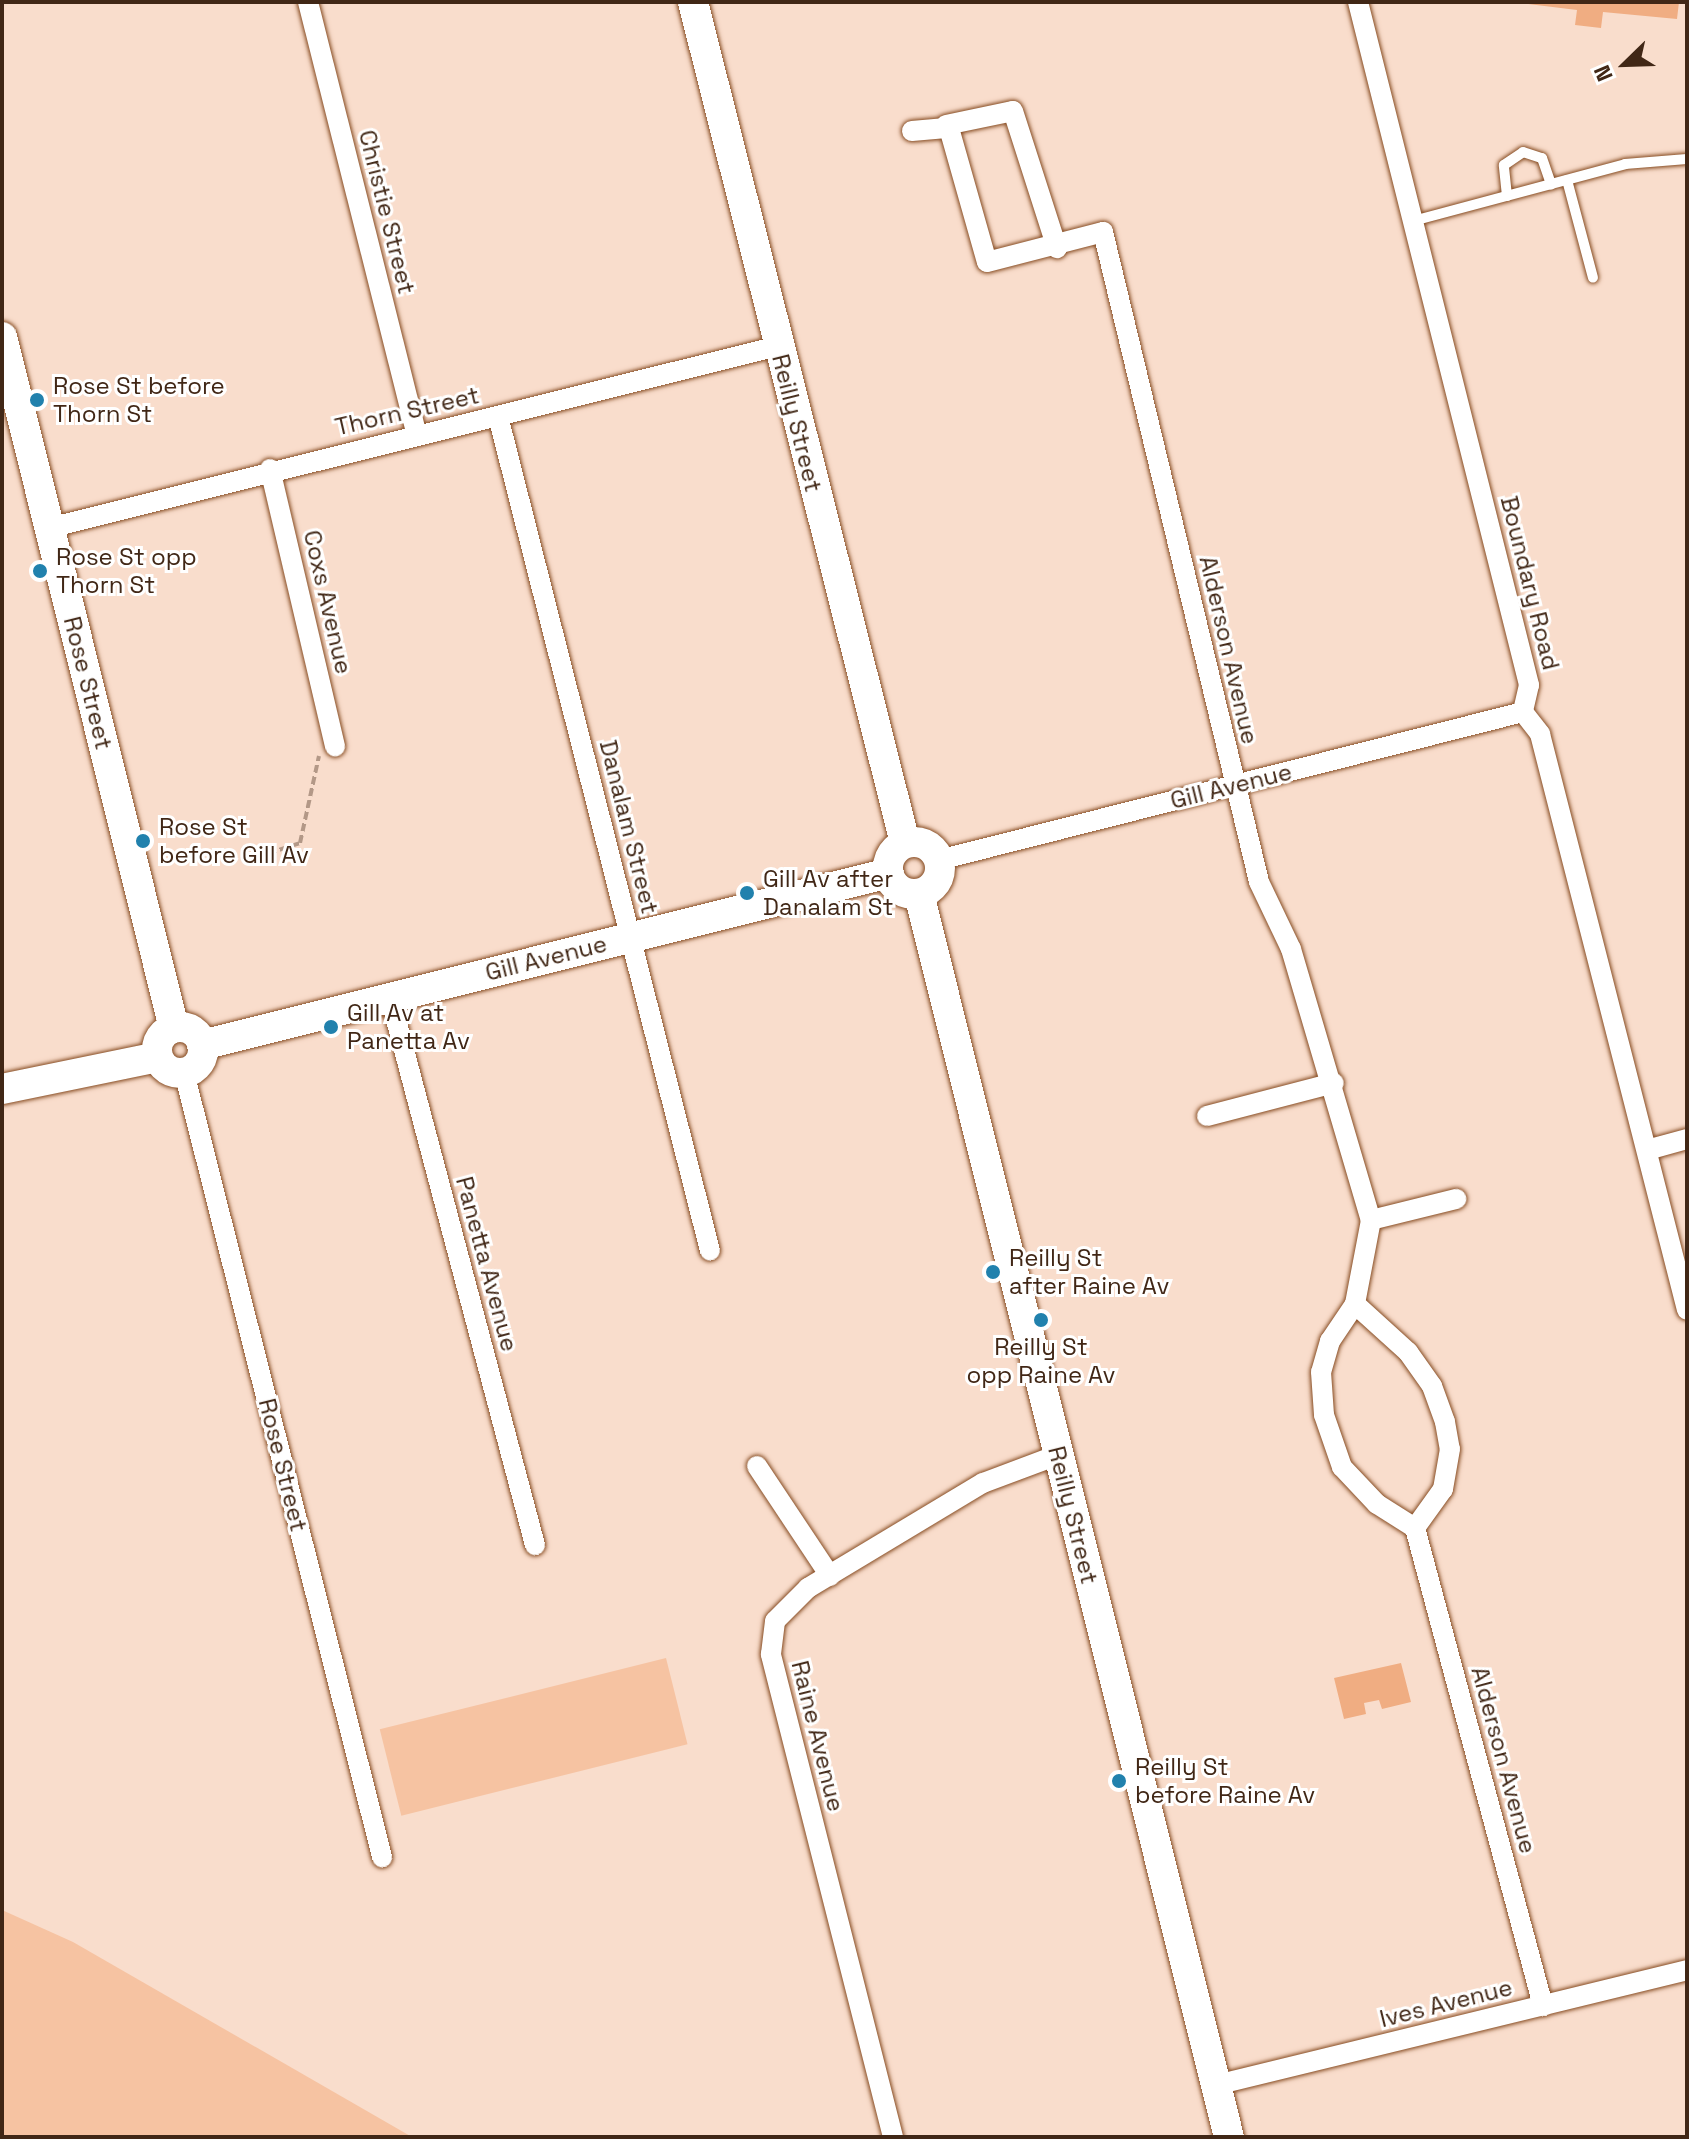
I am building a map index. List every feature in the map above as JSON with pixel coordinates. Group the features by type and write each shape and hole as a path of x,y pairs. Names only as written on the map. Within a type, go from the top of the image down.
{"main road":[{"name":"Reilly Street","path":"693,2 905,843"},
{"name":"Rose Street","path":"2,337 174,1028"},
{"path":"905,843 930,847 939,860 939,878 919,894 903,892 889,873 890,859 905,843"},
{"name":"Gill Avenue","path":"202,1045 889,873"},
{"name":"Reilly Street","path":"919,894 1229,2137"},
{"path":"2,1089 158,1057 184,1072 201,1059 202,1045 195,1033 174,1028 162,1036 158,1057"}],"street":[{"name":"Christie Street","path":"308,2 417,436"},
{"name":"Boundary Road","path":"1358,2 1371,22 1413,221 1529,685 1523,712"},
{"path":"912,131 1010,108 1057,248 987,262 946,125"},
{"name":"Alderson Avenue","path":"1057,248 1103,232 1259,882 1291,949 1334,1083 1371,1220 1355,1304 1330,1341 1321,1372 1324,1415 1342,1467 1377,1504 1415,1528 1543,2006"},
{"name":"Thorn Street","path":"49,528 270,469 417,436 778,346"},
{"name":"Danalam Street","path":"498,416 710,1251"},
{"name":"Coxs Avenue","path":"270,469 335,746"},
{"path":"1523,712 1540,734 1687,1310"},
{"name":"Gill Avenue","path":"939,860 1523,712"},
{"name":"Panetta Avenue","path":"390,997 535,1545"},
{"name":"Rose Street","path":"184,1072 382,1857"},
{"path":"1207,1116 1334,1083"},
{"path":"1647,1150 1687,1139"},
{"path":"1371,1220 1456,1199"},
{"path":"1355,1304 1408,1352 1432,1386 1445,1422 1450,1449 1443,1489 1415,1528"},
{"name":"Raine Avenue","path":"893,2137 771,1654 775,1621 830,1576 983,1483 1058,1455"},
{"path":"757,1466 830,1576"},
{"name":"Ives Avenue","path":"1216,2085 1687,1970"}],"lane":[{"path":"1507,196 1504,165 1523,152 1542,158 1551,184"},
{"path":"1413,221 1641,161 1687,159"},
{"path":"1567,180 1593,278"}],"path":[{"path":"257,857 300,843 328,715"}],"shaded area":[{"path":"666,1658 688,1744 401,1816 380,1729"},
{"path":"2,1910 73,1942 412,2137 2,2137"}],"building":[{"path":"1512,2 1679,2 1677,19 1603,12 1601,28 1575,25 1577,10"},
{"path":"1401,1663 1411,1702 1382,1709 1379,1700 1364,1703 1366,1714 1344,1719 1334,1678"}],"place":[{"name":"Rose St before Thorn St","path":"37,400"},
{"name":"Rose St opp Thorn St","path":"40,571"},
{"name":"Rose St before Gill Av","path":"143,841"},
{"name":"Gill Av after Danalam St","path":"747,893"},
{"name":"Gill Av at Panetta Av","path":"331,1027"},
{"name":"Reilly St after Raine Av","path":"993,1272"},
{"name":"Reilly St opp Raine Av","path":"1041,1320"},
{"name":"Reilly St before Raine Av","path":"1119,1781"}]}
